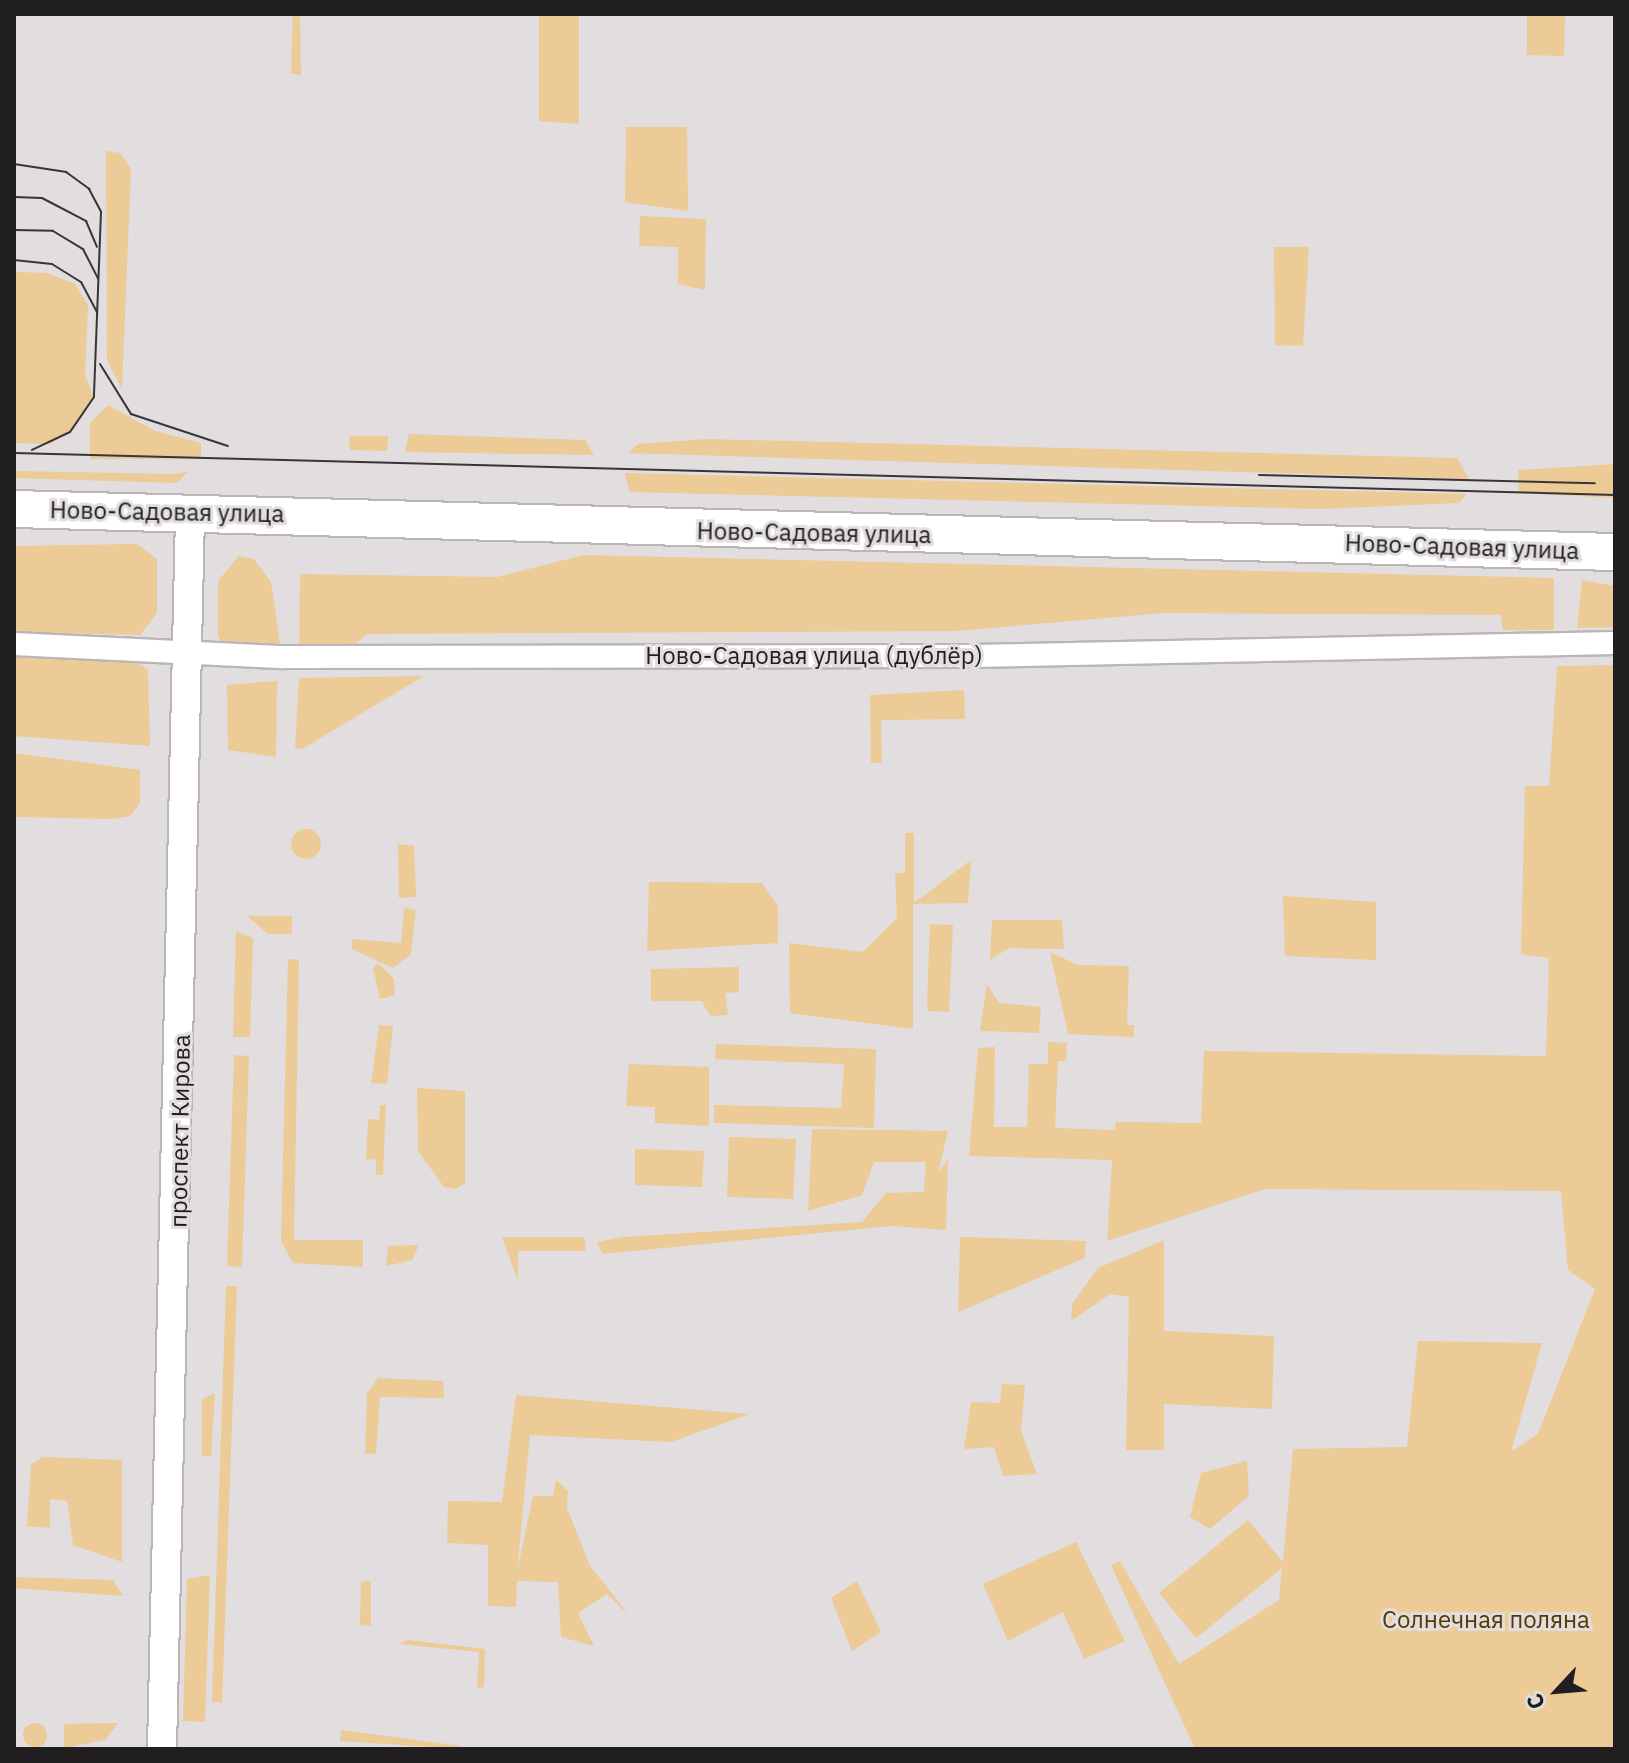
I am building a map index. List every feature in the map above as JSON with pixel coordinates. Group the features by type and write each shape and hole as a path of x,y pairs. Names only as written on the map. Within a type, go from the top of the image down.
{"main road":[{"name":"Ново-Садовая улица","path":"14,509 1615,552"}],"street":[{"name":"проспект Кирова","path":"162,1749 190,513"},
{"name":"Ново-Садовая улица (дублёр)","path":"14,644 284,657 972,656 1615,643"}],"green space":[{"path":"293,14 300,14 301,76 291,73"},
{"path":"539,14 579,14 579,124 539,121"},
{"path":"1527,14 1565,14 1564,56 1527,55"},
{"path":"626,127 687,127 688,211 625,202"},
{"path":"106,151 120,153 131,169 122,389 107,360"},
{"path":"640,216 706,219 705,290 678,284 678,247 639,246"},
{"path":"1274,247 1309,247 1303,346 1275,345"},
{"path":"14,272 47,273 75,284 88,305 85,376 94,397 70,432 50,444 14,443"},
{"path":"108,405 155,431 201,443 201,459 90,459 90,423"},
{"path":"409,434 585,440 594,455 405,452"},
{"path":"349,436 388,436 387,451 350,450"},
{"path":"708,439 1457,458 1469,479 628,453 638,444"},
{"path":"1615,464 1615,498 1519,493 1518,470"},
{"path":"14,471 176,474 189,471 177,483 14,478"},
{"path":"625,473 1467,494 1459,503 1323,509 629,492"},
{"path":"137,544 157,559 157,613 140,635 14,632 14,546"},
{"path":"584,555 1554,578 1554,630 1503,630 1501,615 1164,613 957,631 367,634 348,650 299,650 300,574 497,577"},
{"path":"239,556 254,559 271,582 281,651 225,649 218,636 218,581"},
{"path":"1582,580 1615,586 1615,627 1577,628"},
{"path":"14,657 133,660 148,670 150,746 14,736"},
{"name":"Солнечная поляна","path":"1615,665 1615,1749 1195,1749 1111,1565 1120,1561 1179,1664 1279,1600 1282,1568 1196,1638 1159,1593 1248,1520 1283,1562 1293,1449 1407,1447 1418,1341 1542,1343 1511,1452 1538,1434 1595,1289 1568,1270 1561,1191 1265,1189 1107,1241 1112,1160 969,1156 978,1048 995,1047 994,1127 1027,1127 1029,1064 1048,1064 1048,1042 1067,1043 1066,1061 1058,1061 1055,1128 1115,1130 1116,1122 1201,1123 1204,1051 1546,1056 1549,958 1521,954 1525,786 1549,786 1557,666"},
{"path":"424,676 302,749 295,748 299,678"},
{"path":"277,681 276,757 228,750 227,685"},
{"path":"964,690 965,719 881,720 882,763 871,763 870,695"},
{"path":"14,753 140,770 140,803 130,816 112,819 14,817"},
{"path":"306,829 317,833 321,844 317,855 306,859 295,855 291,844 295,833"},
{"path":"905,833 914,833 914,903 971,860 968,903 913,904 913,1029 790,1013 789,943 863,952 897,918 895,873 905,873"},
{"path":"398,844 414,846 416,897 399,898"},
{"path":"649,882 762,883 778,906 778,943 647,951"},
{"path":"1283,896 1376,902 1376,960 1285,956"},
{"path":"404,908 416,910 411,954 393,968 352,949 352,939 401,943"},
{"path":"247,916 292,916 292,934 268,934"},
{"path":"992,920 1062,920 1064,949 1009,948 990,960"},
{"path":"930,924 953,925 949,1012 928,1011"},
{"path":"236,931 253,938 250,1037 233,1037"},
{"path":"1050,952 1078,965 1129,966 1127,1025 1134,1025 1134,1037 1068,1034"},
{"path":"288,959 299,960 294,1240 363,1240 363,1267 293,1263 281,1241"},
{"path":"378,963 394,979 395,995 380,999 373,968"},
{"path":"739,967 739,992 725,993 728,1015 711,1016 701,1001 651,1001 651,969"},
{"path":"987,984 999,1003 1041,1007 1039,1033 980,1031"},
{"path":"379,1025 393,1026 387,1084 371,1083"},
{"path":"716,1044 876,1049 874,1128 714,1123 714,1105 841,1108 844,1064 715,1059"},
{"path":"234,1055 249,1056 242,1267 227,1266"},
{"path":"629,1064 709,1067 709,1126 655,1123 655,1107 626,1106"},
{"path":"417,1088 465,1091 465,1183 456,1189 444,1187 418,1151"},
{"path":"380,1105 386,1105 383,1175 376,1175 376,1159 366,1160 368,1119 379,1120"},
{"path":"812,1129 948,1131 938,1173 948,1159 946,1230 892,1226 602,1254 597,1242 623,1237 862,1222 886,1193 924,1192 926,1162 874,1162 862,1195 808,1211"},
{"path":"729,1137 796,1139 793,1199 727,1197"},
{"path":"635,1149 704,1151 702,1187 635,1185"},
{"path":"502,1237 584,1237 586,1251 518,1251 518,1281"},
{"path":"960,1237 1086,1241 1085,1258 958,1312"},
{"path":"1164,1240 1164,1331 1274,1336 1272,1409 1164,1404 1164,1450 1126,1450 1129,1297 1110,1294 1071,1321 1072,1304 1098,1268"},
{"path":"419,1245 412,1260 386,1266 388,1246"},
{"path":"226,1286 237,1286 222,1703 212,1702"},
{"path":"378,1378 443,1381 444,1398 380,1397 376,1454 365,1453 367,1394"},
{"path":"1002,1384 1025,1385 1021,1431 1037,1474 1003,1476 994,1447 964,1449 971,1402 1000,1403"},
{"path":"215,1393 211,1456 202,1456 202,1399"},
{"path":"516,1395 750,1414 671,1442 530,1435 517,1572 533,1496 553,1496 556,1480 568,1491 567,1508 590,1566 630,1616 607,1594 578,1613 594,1646 561,1637 558,1582 517,1581 516,1607 488,1606 488,1545 447,1543 448,1501 502,1502"},
{"path":"43,1457 122,1460 122,1562 73,1545 67,1501 50,1499 50,1528 27,1526 31,1464"},
{"path":"1247,1461 1249,1496 1210,1529 1190,1517 1201,1473"},
{"path":"1076,1542 1125,1641 1084,1659 1063,1612 1008,1641 983,1584"},
{"path":"210,1575 205,1722 183,1721 187,1579"},
{"path":"14,1577 113,1580 123,1596 14,1588"},
{"path":"371,1581 371,1626 360,1625 361,1582"},
{"path":"857,1581 881,1632 852,1651 831,1598"},
{"path":"407,1640 485,1649 484,1687 477,1688 479,1652 399,1644"},
{"path":"35,1723 44,1726 47,1735 44,1744 35,1747 26,1744 23,1735 26,1726"},
{"path":"118,1723 105,1740 64,1748 64,1724"},
{"path":"341,1730 461,1746 462,1749 340,1741"}],"tram line":[{"path":"14,164 66,172 89,189 101,212 94,397 70,432 32,450"},
{"path":"14,197 42,198 86,221 97,247"},
{"path":"14,230 53,231 83,249 98,278"},
{"path":"14,260 52,264 81,282 97,312"},
{"path":"100,364 131,414 228,446"},
{"path":"14,453 1615,495"},
{"path":"1259,475 1595,483"}]}
